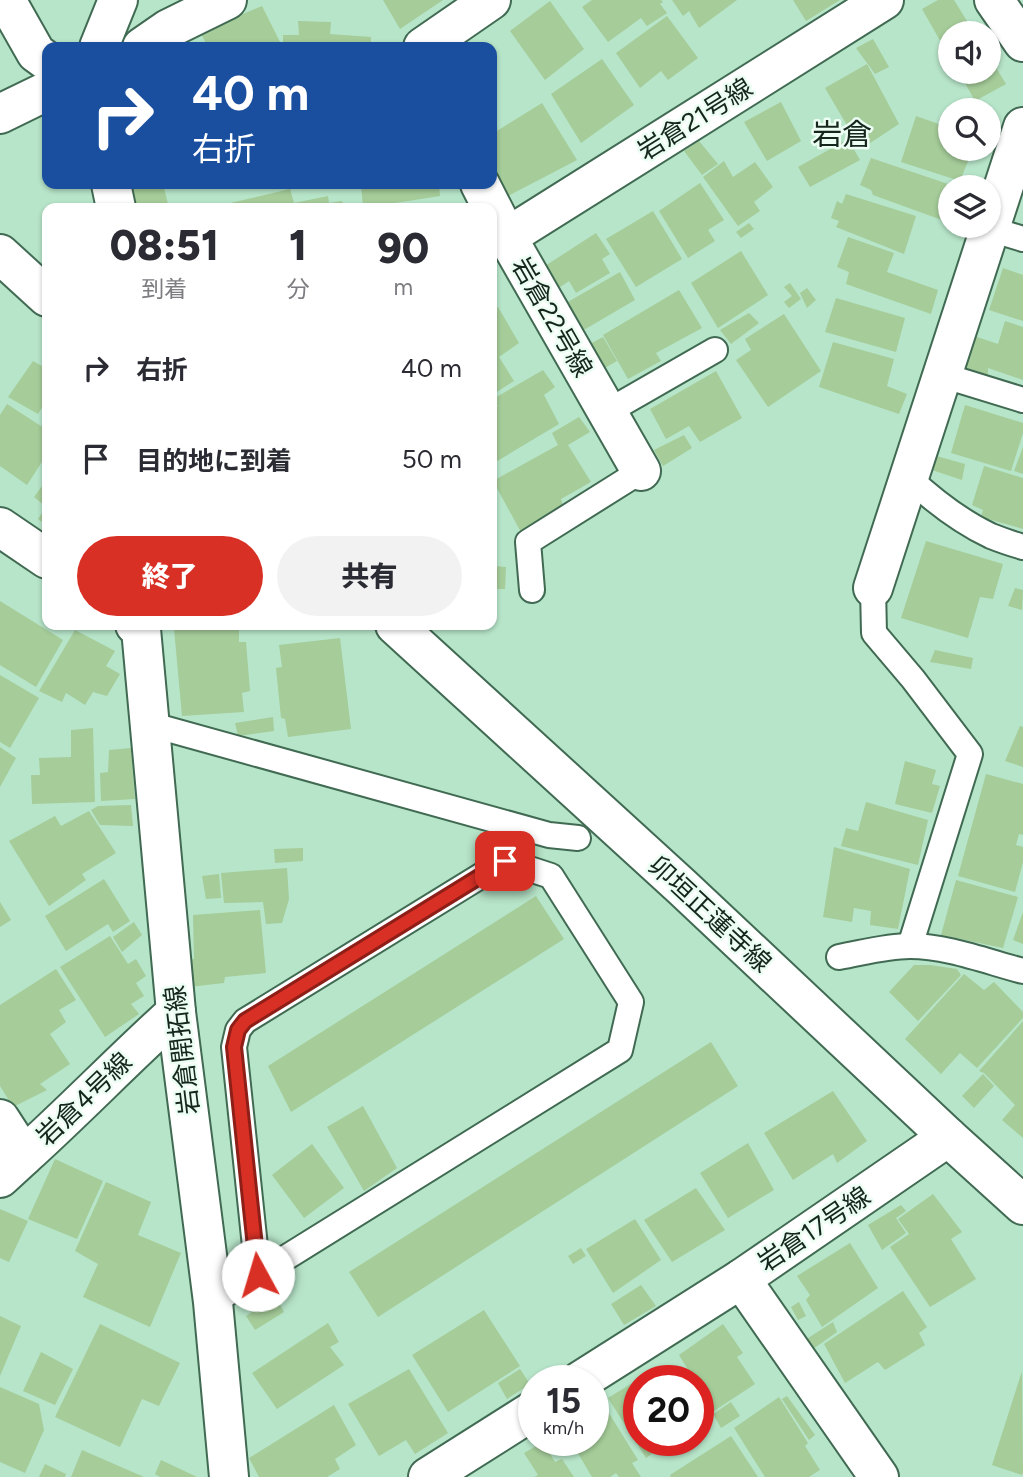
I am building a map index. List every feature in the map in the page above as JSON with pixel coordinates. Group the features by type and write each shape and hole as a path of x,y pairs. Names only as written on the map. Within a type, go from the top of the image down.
{"street":[{"path":"6,0 36,53 42,57"},
{"path":"101,42 118,0"},
{"path":"149,42 168,29 227,0"},
{"path":"430,42 491,0"},
{"name":"岩倉21号線","path":"507,237 884,0"},
{"path":"994,0 1023,43"},
{"path":"0,114 42,94"},
{"path":"873,588 942,375 1007,234 1023,127"},
{"name":"岩倉22号線","path":"497,217 641,471"},
{"path":"0,254 42,293"},
{"path":"5,542 42,557"},
{"name":"岩倉開拓線","path":"141,630 176,1012 213,1302 229,1477"},
{"name":"卯垣正蓮寺線","path":"400,630 682,887 1023,1205"},
{"name":"岩倉4号線","path":"0,1119 12,1167 176,1012"},
{"name":"岩倉17号線","path":"879,1477 741,1279 948,1137"},
{"path":"605,1365 741,1279"},
{"path":"428,1477 518,1420"}],"lane":[{"path":"607,412 715,350"},
{"path":"942,375 1023,400"},
{"path":"532,590 528,542 641,471"},
{"path":"909,478 946,509 971,525 1023,547"},
{"path":"873,588 874,633 970,754 910,946"},
{"path":"149,724 549,835 578,838"},
{"path":"213,1302 258,1275 620,1050 631,1002 551,876 505,861 245,1021 238,1030 234,1047 258,1275"},
{"path":"839,957 910,946 937,948 1023,971"}],"building":[{"path":"383,0 443,0 400,29"},
{"path":"592,0 661,0 663,2 660,4 667,13 647,26 641,18 608,42 582,7"},
{"path":"672,0 737,0 699,28 689,11 683,16"},
{"path":"793,0 840,0 806,21"},
{"path":"938,0 954,0 967,21 938,21 938,37 922,9"},
{"path":"550,1 584,49 545,80 510,31"},
{"path":"262,6 280,42 205,42 200,32"},
{"path":"667,16 698,58 668,80 661,71 640,88 616,53"},
{"path":"298,21 331,22 330,34 371,37 371,42 283,42 283,35 299,35"},
{"path":"873,39 889,67 875,74 856,48"},
{"path":"602,59 634,105 581,143 551,94"},
{"path":"867,64 899,124 861,149 825,88"},
{"path":"1001,76 1006,84 980,98 973,98 966,84 1001,84"},
{"path":"781,102 801,141 767,161 744,122"},
{"path":"542,103 577,160 506,197 497,180 497,131"},
{"path":"916,116 938,124 938,161 968,161 962,175 941,175 901,162"},
{"path":"848,139 860,160 810,187 798,167"},
{"path":"699,141 718,164 702,175 684,151"},
{"path":"871,158 938,181 938,219 873,195 871,190 860,185"},
{"path":"724,161 733,177 755,162 773,187 754,202 760,211 738,226 703,177"},
{"path":"700,183 724,220 708,230 715,241 688,258 659,211"},
{"path":"129,189 164,189 168,203 132,203"},
{"path":"290,189 294,203 230,203"},
{"path":"361,189 439,189 440,196 395,203 363,203"},
{"path":"846,194 916,216 904,254 836,227 839,221 831,218 837,201 842,204"},
{"path":"328,196 329,203 294,203"},
{"path":"653,211 682,259 636,287 606,239"},
{"path":"749,223 754,229 741,238 736,232"},
{"path":"596,233 610,254 602,259 610,273 576,293 569,281 557,289 545,266"},
{"path":"848,237 894,253 887,272 938,290 931,314 846,284 849,272 837,267"},
{"path":"741,251 768,295 718,328 691,283"},
{"path":"1003,268 1023,275 1023,321 989,310"},
{"path":"620,272 635,300 582,331 566,303"},
{"path":"790,283 801,299 789,308 784,302 792,296 784,287"},
{"path":"807,288 816,300 807,308 800,293"},
{"path":"679,290 702,328 656,353 661,361 628,379 603,335"},
{"path":"836,298 905,318 896,352 825,332"},
{"path":"497,308 519,343 499,357 514,381 497,392"},
{"path":"749,313 759,323 731,344 720,330"},
{"path":"784,314 821,371 768,407 736,360 751,350 745,339"},
{"path":"1005,321 1023,327 1023,380 988,368 988,375 964,367 974,336 998,344"},
{"path":"603,337 617,361 603,369 588,345"},
{"path":"833,342 894,359 887,386 907,394 899,414 819,387"},
{"path":"33,361 42,366 42,408 38,414 8,397"},
{"path":"543,370 555,387 544,395 559,424 497,461 497,397"},
{"path":"716,371 742,418 700,442 689,426 666,439 650,409"},
{"path":"7,404 42,427 42,462 27,485 0,466 0,415"},
{"path":"965,405 1023,423 1023,433 1011,471 951,453"},
{"path":"579,417 590,432 568,445 591,482 561,499 564,509 522,534 497,488 497,479 558,445 552,433"},
{"path":"684,435 692,448 663,466 654,450"},
{"path":"1023,447 1023,474 1014,471"},
{"path":"933,455 965,464 962,480 932,470"},
{"path":"984,466 1023,478 1023,529 981,517 983,510 972,505"},
{"path":"42,486 42,504 34,497"},
{"path":"926,541 1003,564 993,599 980,597 968,638 901,618"},
{"path":"497,566 506,567 505,589 497,589"},
{"path":"1015,588 1023,590 1022,610 1008,606"},
{"path":"0,601 42,627 42,630 63,640 36,687 0,665"},
{"path":"75,630 115,651 106,666 120,674 107,696 93,692 85,705 66,693 62,702 39,691"},
{"path":"174,630 239,630 239,642 246,642 250,691 242,693 244,712 182,716"},
{"path":"340,638 351,729 288,737 285,719 281,718 276,668 282,667 279,645"},
{"path":"935,650 973,658 971,669 930,662"},
{"path":"0,675 39,698 10,748 0,742"},
{"path":"273,717 274,731 238,736 235,723"},
{"path":"1020,726 1023,727 1023,767 1005,761"},
{"path":"93,728 95,802 32,804 31,775 40,775 39,758 71,757 71,730"},
{"path":"0,747 16,758 0,787"},
{"path":"131,748 135,799 101,801 100,773 108,772 109,750"},
{"path":"905,761 936,770 932,784 940,786 932,813 895,804"},
{"path":"986,774 1023,784 1023,835 1019,834 1016,845 1023,847 1023,862 1015,892 958,876"},
{"path":"866,802 928,820 918,865 841,846 846,828 858,831"},
{"path":"131,805 133,826 100,825 91,810 98,806"},
{"path":"89,811 116,853 82,874 86,880 49,906 9,841 55,816 61,826"},
{"path":"834,847 910,869 898,929 870,925 871,911 854,908 852,922 823,917"},
{"path":"303,848 303,861 275,863 274,849"},
{"path":"287,868 289,899 282,923 266,924 263,902 224,903 221,873"},
{"path":"219,874 221,898 206,899 202,876"},
{"path":"104,879 130,921 113,932 108,924 66,951 45,916"},
{"path":"956,880 1018,897 1003,948 941,935"},
{"path":"536,896 564,939 291,1112 268,1066"},
{"path":"0,902 11,920 0,927"},
{"path":"260,910 266,973 225,977 224,983 189,987 188,960 194,959 193,915"},
{"path":"1023,912 1023,944 1013,940"},
{"path":"134,922 142,935 122,952 113,937"},
{"path":"110,936 128,964 136,959 146,976 136,983 144,996 131,1004 139,1014 105,1037 60,967"},
{"path":"914,965 957,969 961,975 918,1021 889,992"},
{"path":"56,969 76,1000 59,1010 66,1022 50,1034 70,1064 40,1084 47,1090 13,1107 0,1086 0,1005"},
{"path":"964,974 984,990 994,982 1023,1012 1023,1018 977,1068 960,1053 941,1074 905,1039"},
{"path":"1023,1021 1023,1138 1002,1120 1015,1105 979,1071"},
{"path":"711,1042 738,1086 378,1317 349,1272"},
{"path":"983,1074 994,1086 974,1108 962,1096"},
{"path":"833,1091 867,1141 837,1163 833,1154 793,1180 764,1133"},
{"path":"363,1106 397,1168 364,1191 327,1127"},
{"path":"748,1143 774,1190 728,1218 700,1173"},
{"path":"312,1144 344,1188 304,1218 272,1175"},
{"path":"55,1159 103,1181 77,1239 28,1219"},
{"path":"106,1182 151,1202 138,1235 181,1253 150,1327 83,1297 98,1264 75,1251"},
{"path":"696,1188 725,1230 672,1262 644,1220"},
{"path":"933,1194 962,1232 951,1239 976,1279 930,1307 890,1247 909,1234 898,1219"},
{"path":"901,1205 906,1211 896,1218 906,1233 882,1250 868,1225"},
{"path":"0,1209 28,1221 9,1262 0,1258"},
{"path":"635,1219 661,1260 613,1293 586,1249"},
{"path":"850,1243 878,1288 822,1327 806,1300 810,1295 797,1276"},
{"path":"581,1248 586,1256 573,1264 568,1256"},
{"path":"641,1285 656,1306 624,1325 611,1304"},
{"path":"903,1291 927,1327 919,1333 925,1345 885,1370 878,1362 845,1383 824,1344"},
{"path":"276,1297 284,1312 255,1330 246,1316"},
{"path":"799,1302 806,1316 798,1320 791,1307"},
{"path":"484,1310 519,1365 448,1412 412,1355"},
{"path":"0,1316 21,1326 0,1376"},
{"path":"833,1322 837,1332 813,1349 805,1340"},
{"path":"328,1323 339,1342 330,1347 344,1365 277,1409 252,1373"},
{"path":"100,1324 180,1363 159,1406 142,1399 120,1447 55,1417"},
{"path":"723,1324 743,1353 737,1357 755,1384 714,1411 714,1365 685,1365 679,1355"},
{"path":"41,1352 73,1369 55,1405 23,1391"},
{"path":"409,1369 448,1433 415,1454 406,1440 379,1456 348,1404"},
{"path":"518,1370 518,1392 507,1399 498,1383"},
{"path":"1022,1371 1023,1472 1022,1475 992,1465"},
{"path":"0,1387 39,1404 44,1430 25,1473 0,1462"},
{"path":"623,1389 623,1422 609,1400"},
{"path":"787,1396 815,1435 809,1440 782,1399"},
{"path":"779,1397 808,1443 805,1446 820,1470 809,1477 765,1477 734,1428"},
{"path":"731,1402 740,1416 721,1428 714,1413"},
{"path":"334,1405 356,1445 335,1459 340,1469 327,1477 259,1477 249,1458"},
{"path":"609,1413 623,1436 623,1456 636,1456 638,1460 632,1463 641,1477 619,1477 616,1473 610,1477 592,1477 580,1456 609,1456"},
{"path":"731,1436 758,1477 671,1477 670,1475 700,1456 714,1456 714,1447"},
{"path":"82,1450 144,1477 71,1477"},
{"path":"526,1456 551,1456 555,1462 562,1459 574,1477 534,1477 538,1475"},
{"path":"161,1460 197,1477 160,1477 155,1474"},
{"path":"45,1464 66,1474 65,1477 39,1477"}],"district":[{"name":"岩倉","path":"842,135"}],"route":[{"path":"258,1275 234,1047 238,1030 245,1021 505,861"}]}
